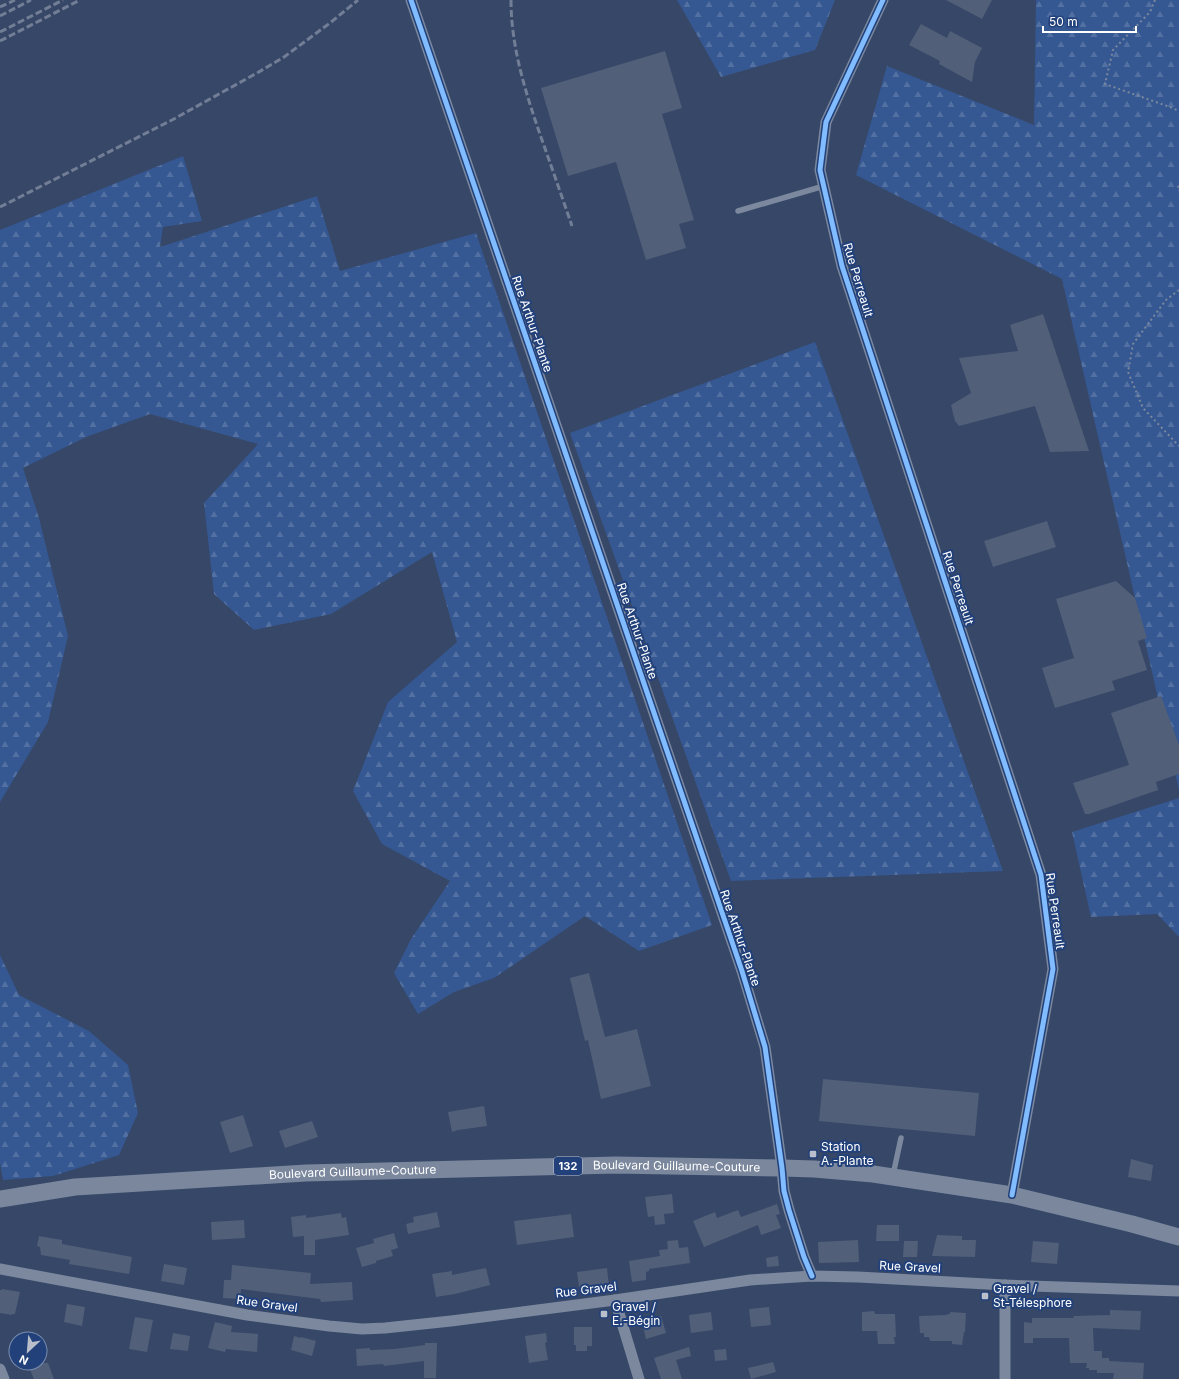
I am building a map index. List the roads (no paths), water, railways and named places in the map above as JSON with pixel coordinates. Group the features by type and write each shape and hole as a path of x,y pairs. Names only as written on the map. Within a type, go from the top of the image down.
{"main road":[{"name":"Boulevard Guillaume-Couture","path":"0,1199 75,1187 306,1173 616,1165 782,1168 893,1177 1012,1195 1179,1237"}],"street":[{"name":"Rue Arthur-Plante","path":"411,0 742,971 765,1047 784,1191 788,1210 812,1276"},
{"name":"Rue Perreault","path":"883,0 826,122 820,170 842,266 1041,875 1053,969 1012,1195"},
{"name":"Rue Gravel","path":"0,1269 247,1315 329,1326 362,1328 385,1328 451,1321 615,1300 750,1280 812,1276 1179,1291"},
{"path":"1005,1285 1005,1379"},
{"path":"615,1300 639,1379"},
{"path":"0,1369 4,1379"}],"lane":[{"path":"738,211 824,186"},
{"path":"893,1177 900,1138"}],"railway":[{"path":"0,7 15,0"},
{"path":"0,16 31,0"},
{"path":"0,32 63,0"},
{"path":"0,41 80,0"},
{"path":"0,207 172,120 257,73 284,57 358,0"},
{"path":"511,0 514,36 520,71 536,123 572,226"}],"place":[{"name":"Station A.-Plante","path":"813,1154"},
{"name":"Gravel / St-Télesphore","path":"985,1296"},
{"name":"Gravel / E.-Bégin","path":"604,1314"}]}
